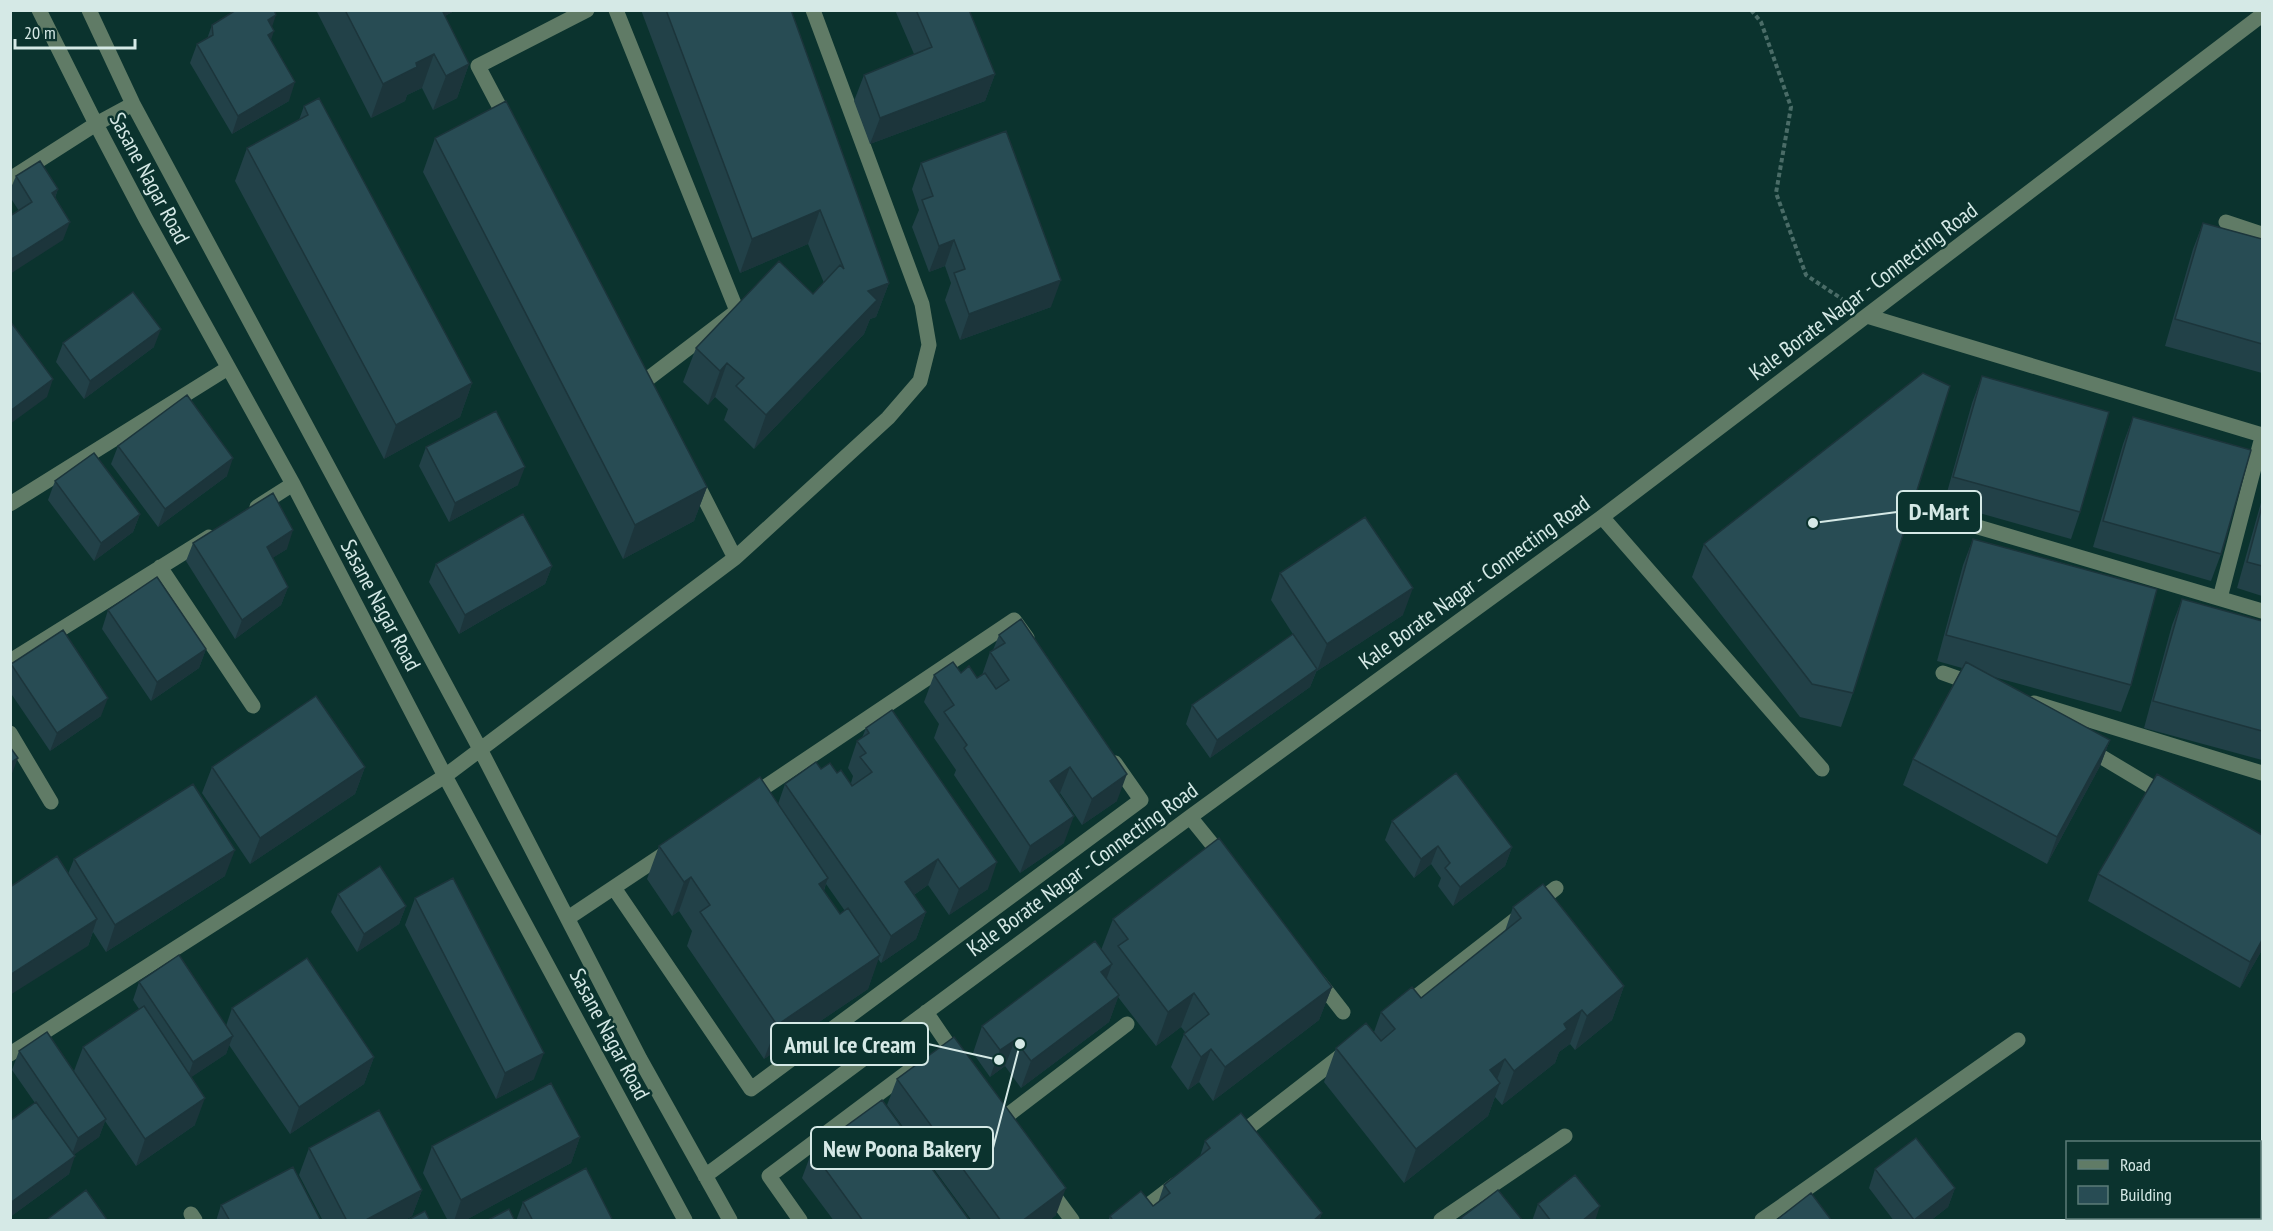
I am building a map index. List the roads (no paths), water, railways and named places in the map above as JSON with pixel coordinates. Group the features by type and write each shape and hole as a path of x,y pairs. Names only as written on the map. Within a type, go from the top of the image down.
{"street":[{"name":"Sasane Nagar Road","path":"39,10 96,124 293,484 445,776 685,1221"},
{"name":"Sasane Nagar Road","path":"89,10 133,104 480,749 640,1059 730,1221"},
{"path":"517,139 478,66 587,10"},
{"path":"616,10 737,311 645,381"},
{"path":"10,1054 445,776 735,558 888,418 920,381 929,345 922,304 813,10"},
{"name":"Kale Borate Nagar - Connecting Road","path":"705,1176 1190,817 1602,517 2262,15"},
{"path":"10,179 96,124 133,104"},
{"path":"2226,222 2262,234"},
{"path":"1867,316 2262,436 2220,598"},
{"path":"10,504 228,368"},
{"path":"686,463 735,558"},
{"path":"243,516 293,484"},
{"path":"1602,517 1822,769"},
{"path":"1951,519 2262,611"},
{"path":"10,661 224,527"},
{"path":"160,567 253,706"},
{"path":"741,803 1014,620 1034,649"},
{"path":"1943,674 1992,690"},
{"path":"2053,725 2018,698 2262,773"},
{"path":"10,733 51,802"},
{"path":"2071,738 2182,805"},
{"path":"614,888 752,1089 1141,800 1108,752"},
{"path":"1190,817 1234,872"},
{"path":"568,918 682,842"},
{"path":"1388,1018 1556,888"},
{"path":"1306,965 1343,1012"},
{"path":"926,1012 937,1049 968,1074"},
{"path":"1000,1121 1127,1024"},
{"path":"1221,1148 1360,1040"},
{"path":"1762,1221 2018,1040"},
{"path":"800,1221 769,1176 937,1049"},
{"path":"1441,1221 1565,1136"},
{"path":"1039,1175 1072,1221"},
{"path":"1129,1221 1184,1177"}],"place":[{"name":"D-Mart","path":"1813,523"},
{"name":"New Poona Bakery","path":"1020,1044"},
{"name":"Amul Ice Cream","path":"999,1060"}]}
